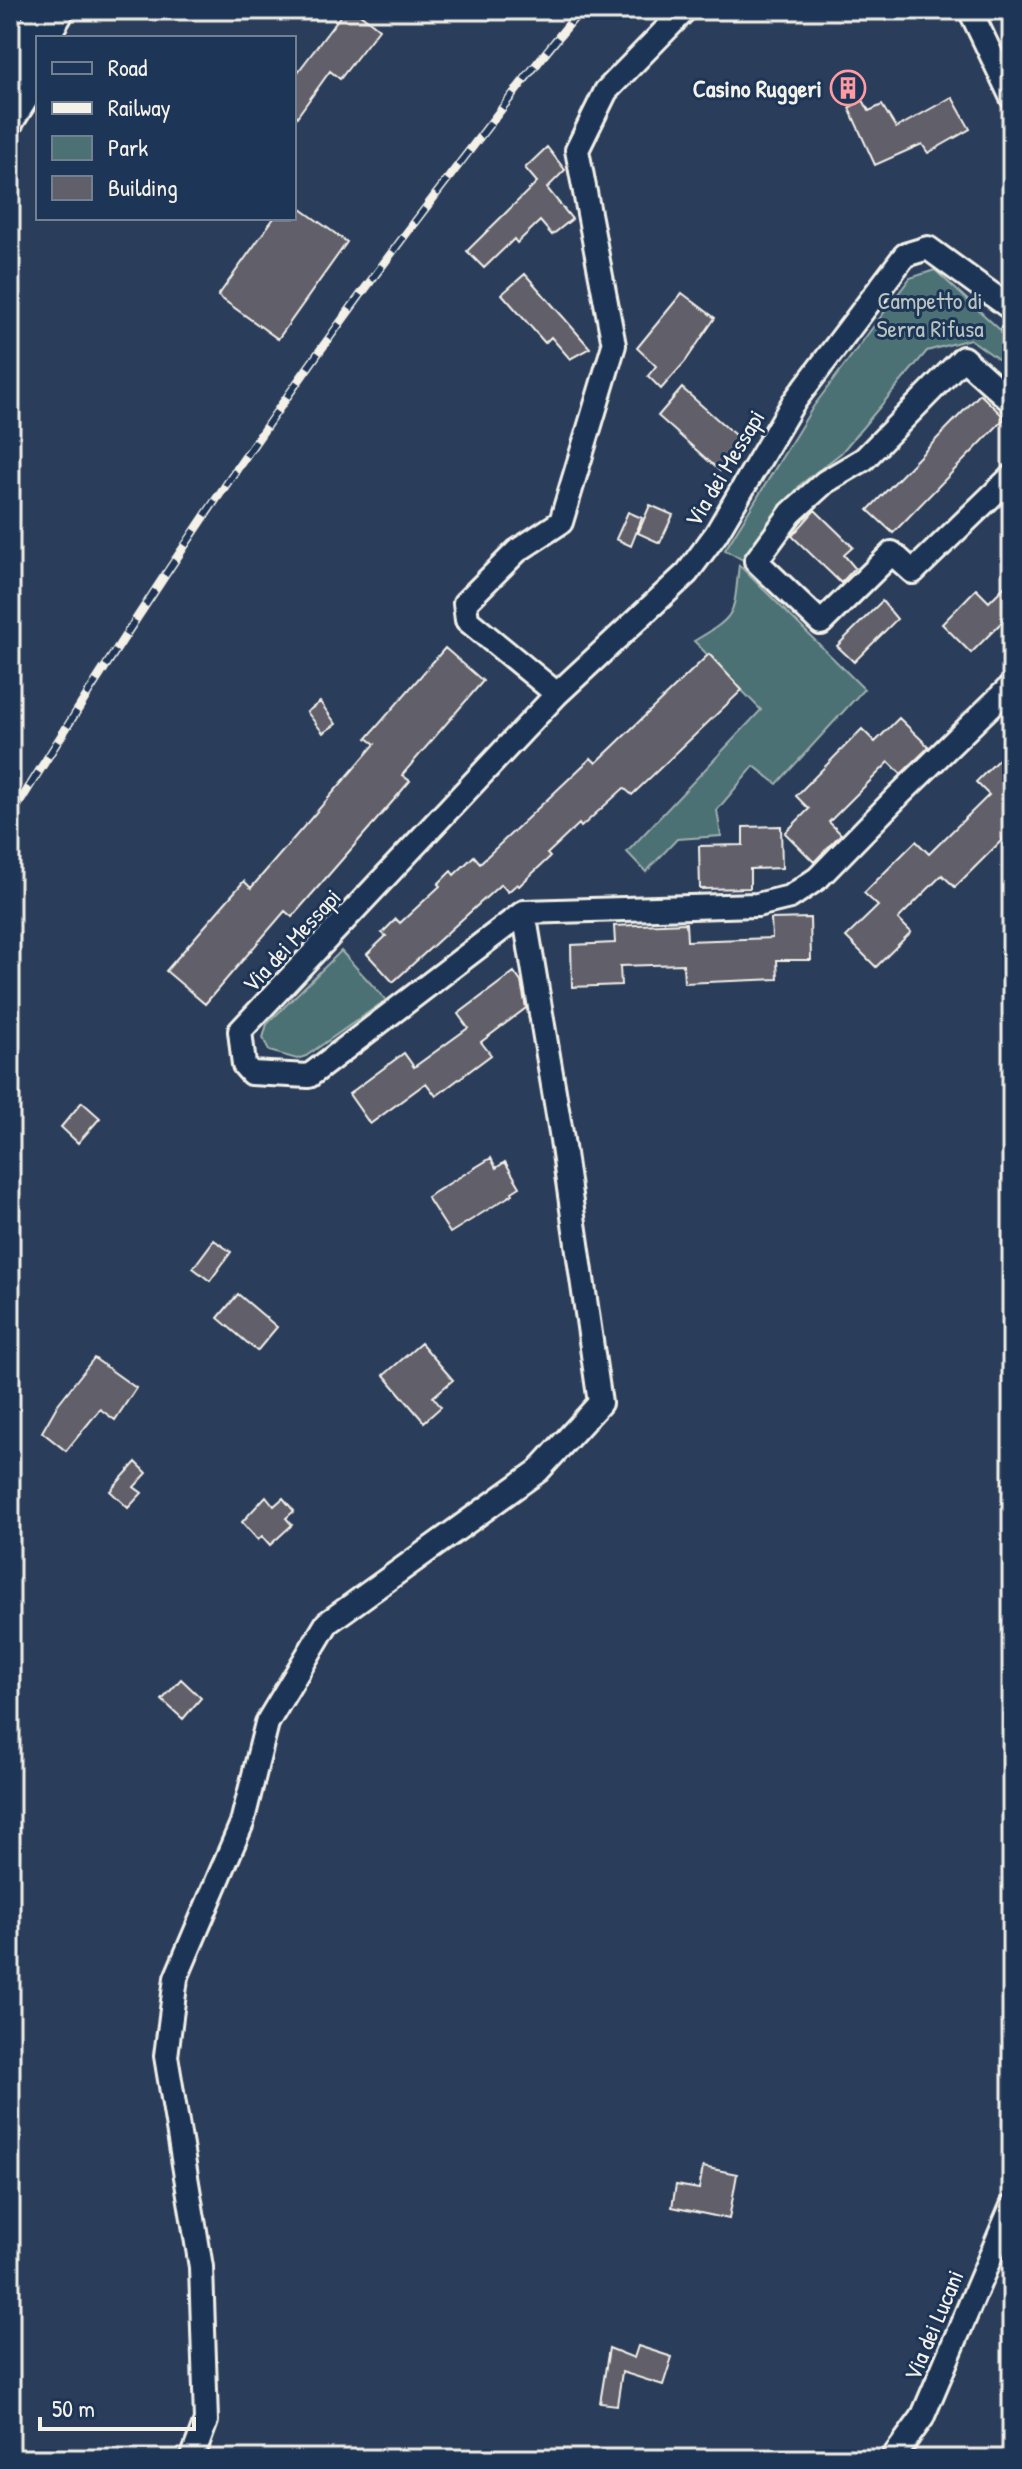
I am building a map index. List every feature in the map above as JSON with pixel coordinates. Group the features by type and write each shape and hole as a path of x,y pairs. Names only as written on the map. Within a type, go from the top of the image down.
{"highway":[{"path":"10,36 29,10"},
{"path":"36,36 52,10"},
{"path":"10,79 36,36"}],"street":[{"path":"557,694 467,620 465,603 517,551 561,522 614,345 577,150 606,91 685,10"},
{"path":"970,10 1012,98"},
{"path":"10,125 36,83"},
{"name":"Via dei Messapi","path":"524,912 309,1076 261,1075 251,1073 244,1065 240,1031 557,694 687,573 716,534 793,403 905,255 928,248 1011,305"},
{"path":"1012,402 963,358 864,459 825,482 791,513 756,561 821,623 892,553 913,572 1012,476"},
{"path":"192,2459 206,2421 201,2267 166,2056 176,1978 242,1823 267,1723 327,1623 538,1471 600,1403 561,1133 524,912 757,905 790,897 818,878 1012,685"},
{"name":"Via dei Lucani","path":"892,2459 922,2418 1012,2206"}],"green space":[{"name":"Campetto di Serra Rifusa","path":"935,270 1012,341 1012,369 970,339 927,351 841,453 800,485 743,560 725,550 813,407 910,278"},
{"path":"739,565 864,689 777,784 754,766 717,810 721,836 677,839 646,872 627,852 761,710 694,641 719,625 731,612"},
{"path":"341,951 386,1000 306,1056 297,1059 269,1051 263,1038 267,1024"}],"building":[{"path":"345,10 355,10 379,29 340,79 330,71 296,118 296,74"},
{"path":"952,97 970,129 928,153 922,144 875,165 849,108 863,100 869,111 882,105 896,128"},
{"path":"547,147 565,170 547,188 572,219 552,235 540,221 517,243 514,239 484,268 467,251 537,182 525,168"},
{"path":"296,205 347,242 278,339 218,296 273,220 296,220"},
{"path":"525,274 590,348 570,359 551,337 545,343 502,294"},
{"path":"682,293 715,318 685,362 661,389 648,376 656,366 637,348"},
{"path":"682,388 744,443 720,471 658,416"},
{"path":"980,394 1005,418 893,533 868,510"},
{"path":"650,505 673,515 660,543 638,533"},
{"path":"815,510 853,547 844,555 855,568 841,583 792,536"},
{"path":"628,512 642,518 631,546 616,539"},
{"path":"1012,579 1012,632 1002,622 971,653 942,624 976,589 989,602"},
{"path":"882,601 897,619 854,662 837,646"},
{"path":"445,648 483,681 402,775 410,781 393,801 292,917 285,911 205,1004 166,971 244,881 251,888 375,744 367,738"},
{"path":"709,654 742,690 632,795 624,788 581,827 579,824 519,886 517,884 508,892 501,884 393,982 367,954 386,936 382,933 396,919 400,923 440,886 438,884 451,871 454,875 474,856 480,863 591,758 596,763"},
{"path":"320,702 336,724 323,733 307,712"},
{"path":"899,718 929,747 901,774 889,762 829,822 841,834 814,862 785,833 809,809 796,796 862,729 875,742"},
{"path":"1003,755 1012,764 1012,830 955,887 942,875 898,919 911,932 876,967 846,937 878,906 864,893 916,841 929,854 989,795 976,782"},
{"path":"781,826 782,868 750,869 750,888 700,889 699,846 743,845 743,827"},
{"path":"810,918 811,960 777,960 778,979 684,983 683,964 620,966 621,985 572,987 571,945 615,943 614,926 686,923 687,941 772,938 771,919"},
{"path":"514,972 521,982 526,1008 481,1042 491,1055 436,1096 426,1083 370,1124 349,1094 404,1053 414,1067 468,1028 458,1014"},
{"path":"82,1102 100,1118 78,1143 61,1127"},
{"path":"491,1158 496,1168 505,1162 520,1187 450,1233 427,1197"},
{"path":"214,1240 231,1252 210,1281 193,1268"},
{"path":"238,1294 277,1327 257,1351 218,1318"},
{"path":"421,1343 453,1380 433,1397 441,1407 424,1422 384,1375"},
{"path":"94,1358 136,1388 115,1420 100,1409 66,1451 42,1432 58,1404"},
{"path":"136,1462 147,1473 134,1487 142,1493 128,1508 110,1491"},
{"path":"266,1496 274,1506 283,1498 294,1511 286,1518 292,1525 270,1545 262,1536 258,1540 242,1522"},
{"path":"181,1679 201,1698 183,1719 162,1700"},
{"path":"703,2167 737,2174 729,2219 672,2207 676,2185 699,2189"},
{"path":"638,2346 672,2357 663,2385 622,2372 617,2405 600,2403 609,2348 634,2358"}],"railway":[{"path":"10,818 167,572 277,411 391,254 514,92 581,10"}],"place":[{"name":"Casino Ruggeri","path":"848,88"}]}
